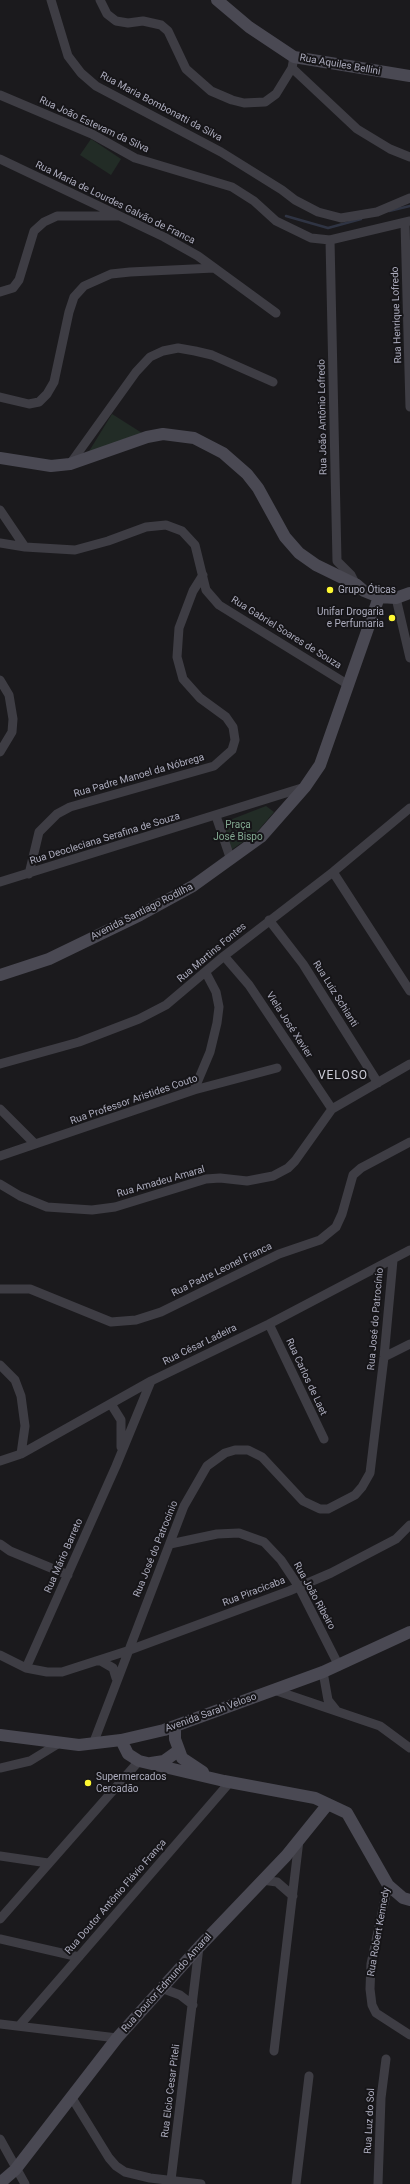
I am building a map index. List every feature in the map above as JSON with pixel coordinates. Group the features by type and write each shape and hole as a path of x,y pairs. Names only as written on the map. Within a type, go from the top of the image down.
{"main road":[{"name":"Rua Aquiles Bellini","path":"217,0 249,28 293,62 410,76"},
{"path":"0,458 51,466 70,464 148,437 163,434 194,438 223,453 247,474 258,488 285,537 299,553 316,565 356,585 364,591 379,597 396,598 410,593"},
{"name":"Avenida Santiago Rodilha","path":"0,975 49,959 140,915 193,886 261,837 305,787 326,752 347,684 379,597"},
{"name":"Avenida Sarah Veloso","path":"0,1735 93,1744 120,1740 175,1727 339,1666 410,1632"},
{"path":"143,1762 164,1761 178,1751 175,1727"},
{"name":"Rua Robert Kennedy","path":"120,1740 128,1754 143,1762 230,1782 315,1798 347,1814 388,1885"},
{"name":"Rua Robert Kennedy","path":"178,1751 186,1763 216,1779"},
{"name":"Rua Doutor Edmundo Amaral","path":"0,2183 15,2170 117,2038 161,1988 299,1840 328,1804"},
{"path":"388,1885 403,1898 410,1900"}],"street":[{"name":"Rua Maria Bombonatti da Silva","path":"50,0 68,56 81,73 96,86 200,140 259,175 295,200 318,212 341,218 377,212 410,198"},
{"path":"100,0 107,14 116,21 128,24 143,21 161,25 168,31 186,70 211,91 232,100 244,103 266,102 282,88 293,62 357,129 390,149 410,157"},
{"name":"Rua João Estevam da Silva","path":"0,94 92,134 135,158 182,173 210,179 232,187 254,201 276,220 311,238 330,240 408,222"},
{"name":"Rua Maria de Lourdes Galvão de Franca","path":"0,159 120,216 191,252 276,313"},
{"path":"0,292 13,288 19,280 34,231 44,222 57,216 120,216"},
{"name":"Rua Henrique Lofredo","path":"408,222 410,408"},
{"name":"Rua João Antônio Lofredo","path":"330,240 337,562 351,575 356,585"},
{"path":"0,397 29,404 39,402 47,394 54,382 69,312 74,297 84,286 111,274 214,268"},
{"path":"70,464 136,372 150,357 163,351 178,348 212,355 273,382"},
{"path":"0,510 25,547"},
{"name":"Rua Gabriel Soares de Souza","path":"0,543 25,547 75,550 96,545 146,527 166,526 182,531 195,545 206,590 219,604 347,684"},
{"name":"Rua Padre Manoel da Nóbrega","path":"29,874 39,832 57,814 70,807 214,766 232,750 235,740 233,727 226,717 200,698 183,679 177,657 179,628 193,591 203,575"},
{"path":"396,598 410,658"},
{"path":"0,680 9,695 13,719 12,732 0,752"},
{"name":"Rua Deocleciana Serafina de Souza","path":"0,882 216,816 305,787"},
{"name":"Rua Martins Fontes","path":"0,1064 79,1042 139,1019 166,1005 206,973 224,956 333,872 410,808"},
{"path":"216,816 231,860"},
{"path":"333,872 410,991"},
{"name":"Rua Luiz Schianti","path":"269,920 303,964 378,1082"},
{"name":"Viela José Xavier","path":"224,956 249,984 332,1109"},
{"path":"194,1090 210,1052 218,1012 216,992 206,973"},
{"name":"Rua Amadeu Amaral","path":"0,1184 20,1196 47,1207 92,1210 115,1207 206,1179 220,1178 247,1181 273,1176 288,1168 295,1161 332,1109 410,1064"},
{"name":"Rua Professor Aristides Couto","path":"0,1156 34,1143 94,1126 194,1090 277,1068"},
{"path":"0,1109 34,1143"},
{"name":"Rua Padre Leonel Franca","path":"0,1289 30,1289 110,1322 136,1320 161,1312 279,1254 320,1240 336,1227 342,1214 353,1175 361,1168 410,1142"},
{"name":"Rua César Ladeira","path":"0,1462 21,1454 151,1381 269,1324 410,1250"},
{"name":"Rua José do Patrocínio","path":"93,1744 116,1678 184,1506 207,1466 225,1453 235,1450 248,1450 262,1457 303,1502 320,1509 328,1509 355,1495 362,1487 370,1473 384,1357 393,1260"},
{"name":"Rua Carlos de Laet","path":"269,1324 324,1439"},
{"path":"384,1357 410,1344"},
{"path":"0,1365 15,1380 21,1396 25,1426 21,1454"},
{"name":"Rua Mário Barreto","path":"26,1668 68,1575 151,1381"},
{"name":"Rua Mário Barreto","path":"110,1404 121,1420 121,1453"},
{"name":"Rua Piracicaba","path":"0,1655 26,1668 47,1672 62,1672 127,1651 299,1587 331,1573 396,1539 410,1524"},
{"name":"Rua João Ribeiro","path":"170,1544 217,1534 238,1533 254,1537 273,1550 299,1587 339,1666"},
{"path":"0,1544 10,1551 68,1575"},
{"path":"96,1661 101,1661 113,1668 116,1678"},
{"path":"323,1672 328,1700 336,1710"},
{"path":"274,1690 380,1726 410,1748"},
{"path":"0,1768 30,1761 61,1742"},
{"path":"0,1919 48,1863 143,1762"},
{"name":"Rua Doutor Antônio Flávio França","path":"19,2026 230,1782"},
{"path":"274,2051 299,1840"},
{"path":"0,1856 48,1863"},
{"path":"262,1880 277,1882 293,1896"},
{"name":"Rua Robert Kennedy","path":"388,1885 371,1964 370,1989 372,2005 376,2013 410,2035"},
{"path":"0,1939 79,1957"},
{"name":"Rua Elcio Cesar Piteli","path":"171,2180 199,1947"},
{"path":"161,1988 180,1995 193,2005"},
{"path":"0,2024 117,2038"},
{"name":"Rua Luz do Sol","path":"378,2184 381,2098 386,2059"},
{"path":"297,2180 309,2076"},
{"path":"72,2098 116,2166 125,2172 201,2184"},
{"path":"0,2139 15,2170 25,2184"}],"green space":[{"path":"91,139 121,159 111,175 80,155"},
{"path":"112,414 142,433 88,453"},
{"name":"Praça José Bispo","path":"266,806 274,812 256,833 231,850 222,823"}],"waterway":[{"path":"389,211 410,206"},
{"path":"286,216 328,228 361,219"}],"place":[{"name":"Grupo Óticas","path":"330,590"},
{"name":"Unifar Drogaria e Perfumaria","path":"392,618"},
{"name":"Supermercados Cercadão","path":"88,1783"}],"district":[{"name":"VELOSO","path":"343,1076"}]}
